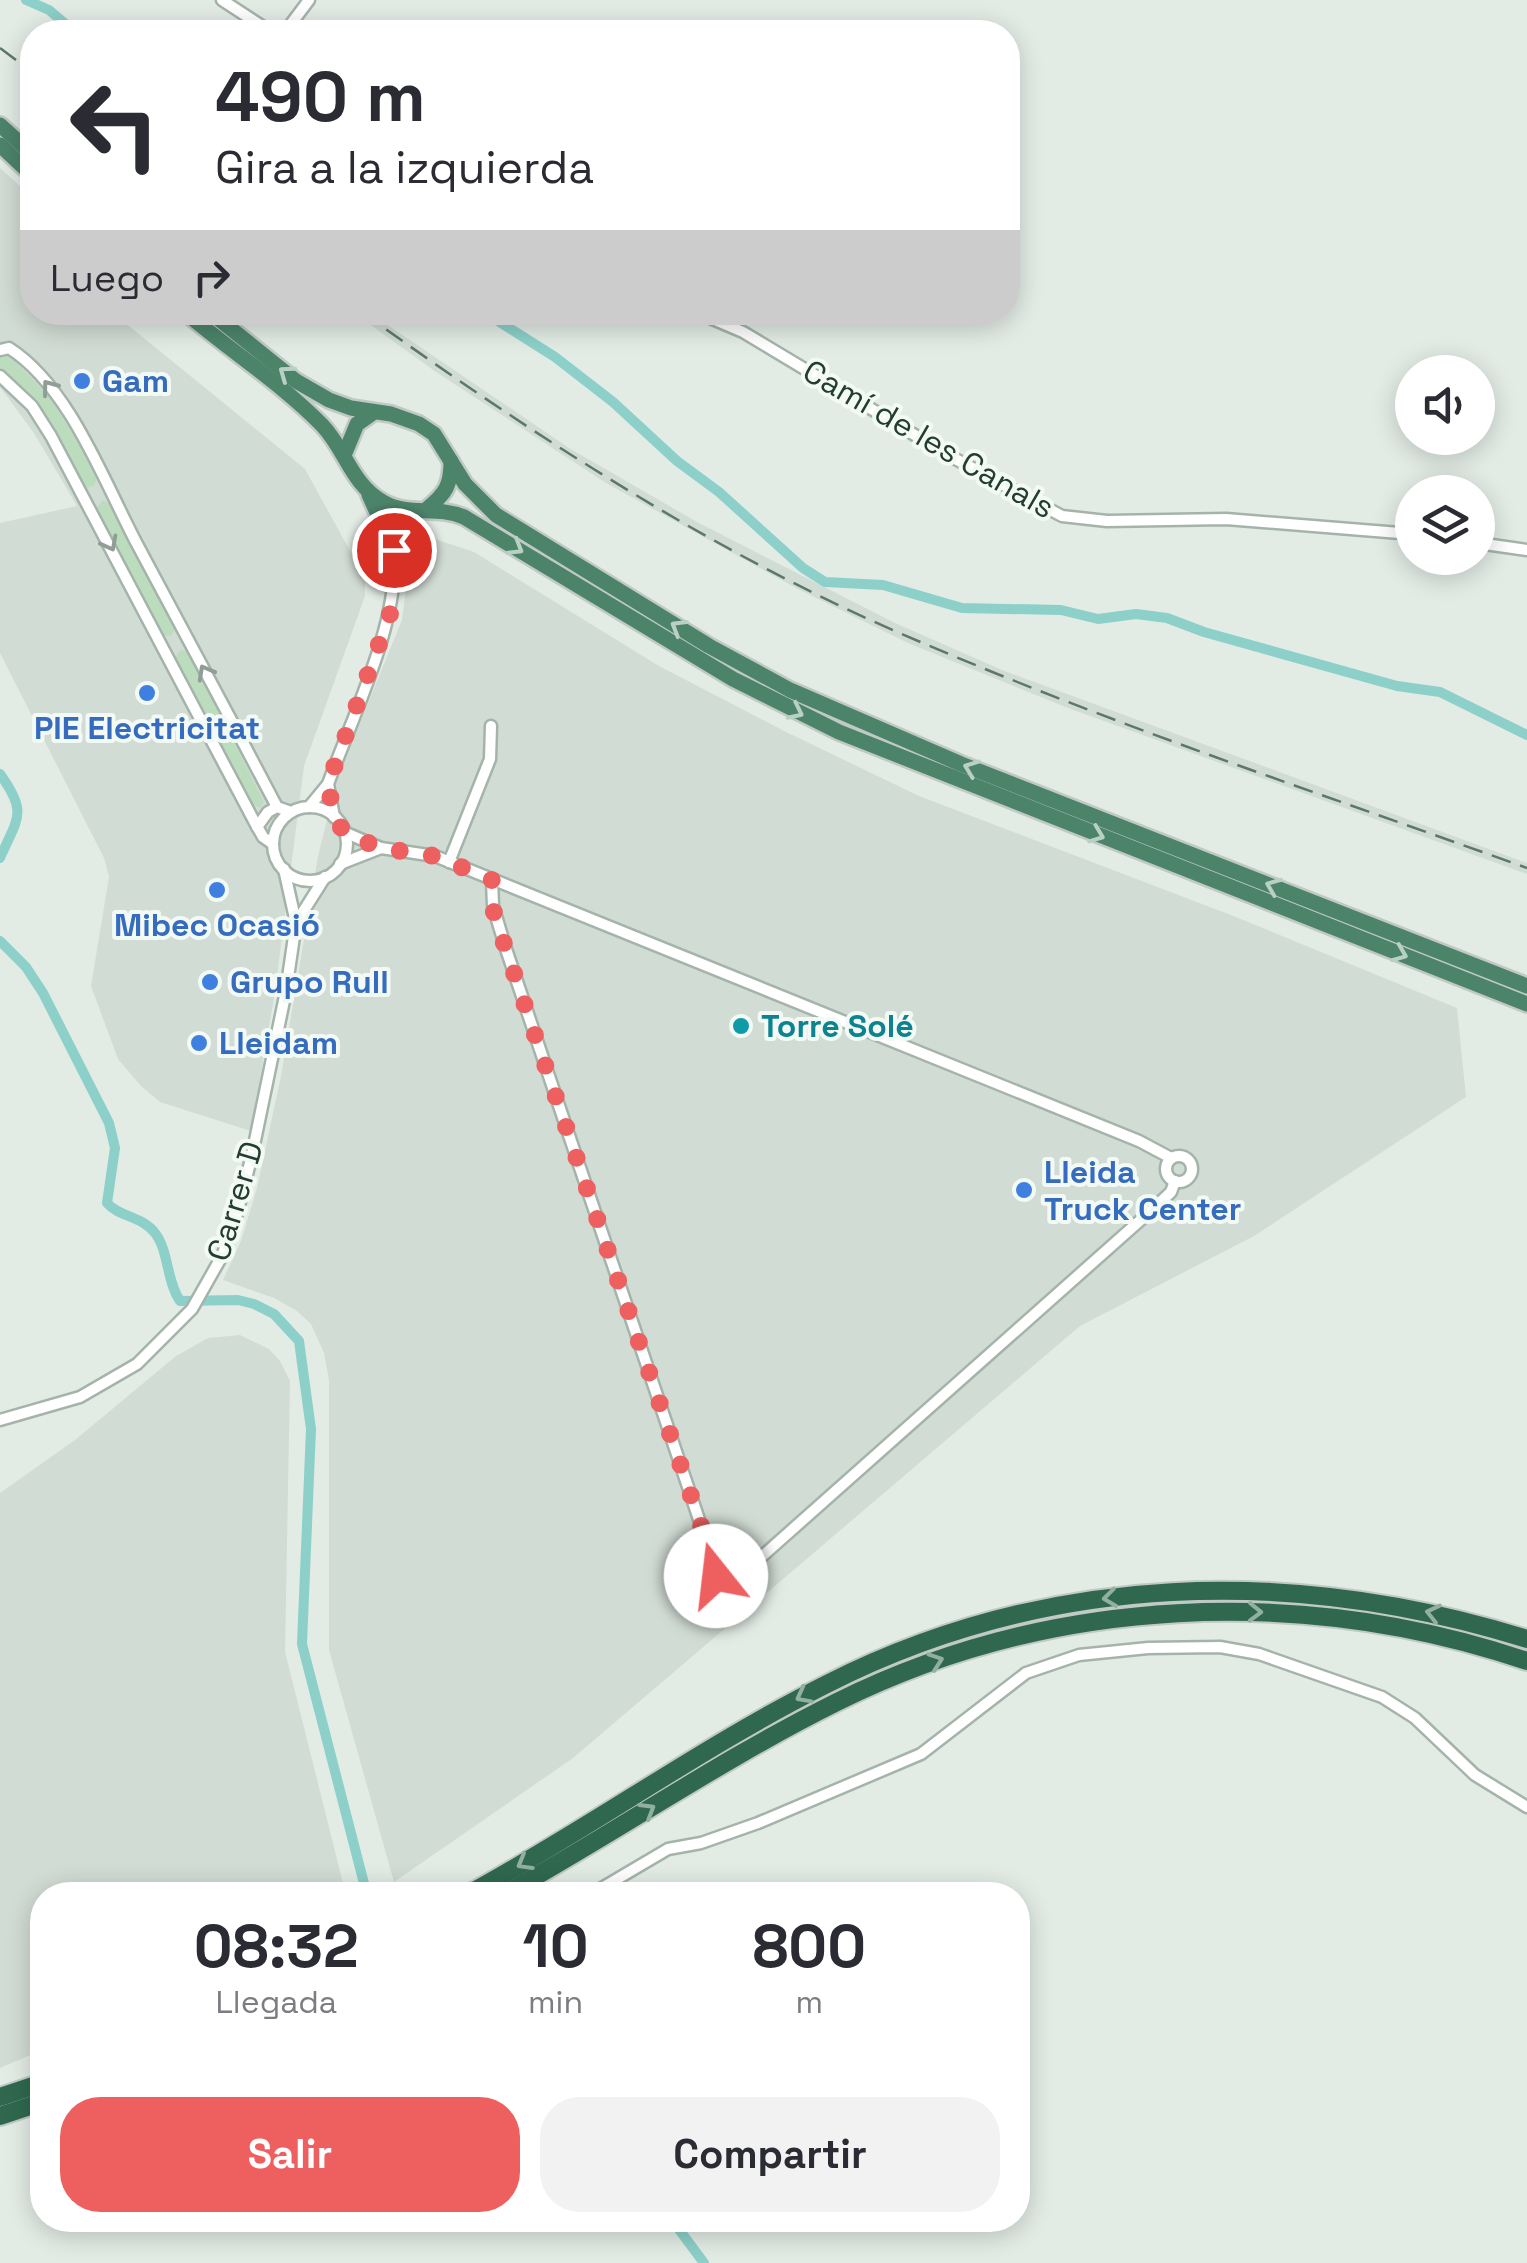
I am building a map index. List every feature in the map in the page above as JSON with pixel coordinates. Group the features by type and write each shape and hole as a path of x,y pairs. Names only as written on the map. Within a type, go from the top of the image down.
{"highway":[{"path":"0,125 20,143"},
{"path":"0,145 20,163"},
{"path":"200,325 303,406 345,453 394,550"},
{"path":"227,325 314,392 340,404 419,424 434,434 473,493 511,525 709,646 790,690 960,764 1527,986"},
{"path":"345,453 357,424 374,412"},
{"path":"394,550 399,532 446,493 451,460"},
{"path":"367,492 399,510 448,511 483,527 708,664 822,724 1527,1004"},
{"path":"489,1882 812,1691 900,1651 1014,1616 1144,1594 1268,1590 1399,1605 1527,1639"},
{"path":"525,1882 754,1746 838,1701 924,1665 1031,1634 1142,1616 1271,1612 1406,1628 1527,1661"},
{"path":"0,2097 30,2086"},
{"path":"0,2116 30,2106"}],"street":[{"path":"222,0 253,20"},
{"name":"Camí de les Canals","path":"726,325 948,455 1062,516 1090,520 1226,519 1395,533"},
{"path":"0,350 9,348 16,353 50,386 108,487 277,807 291,812"},
{"path":"0,376 32,406 262,837 273,844"},
{"path":"85,500 108,487"},
{"path":"1495,545 1527,550"},
{"path":"381,848 340,864 326,876 303,880 284,870 273,844 276,829 291,812 309,807 328,784 390,614 396,578 394,550"},
{"path":"165,650 186,637"},
{"path":"449,862 490,759 491,726"},
{"path":"328,784 334,817 344,832 346,848 340,864"},
{"path":"257,827 277,807"},
{"path":"309,807 334,817"},
{"path":"344,832 381,848 415,851 449,862 1139,1141 1171,1158 1184,1157 1191,1167 1188,1178 1176,1181"},
{"name":"Carrer D","path":"284,870 296,923"},
{"name":"Carrer D","path":"0,1420 80,1397 110,1382 148,1354 200,1296 234,1226 252,1155 296,923 326,876"},
{"path":"492,880 492,906 505,946 708,1546 720,1561"},
{"path":"1171,1158 1166,1165 1167,1173 1176,1181"},
{"path":"720,1561 716,1572 722,1582 738,1580 741,1569 759,1559 1144,1217 1171,1192 1176,1181"},
{"path":"720,1561 731,1558 741,1569"},
{"path":"612,1882 668,1849 701,1843 758,1824 920,1754 1026,1673 1079,1655 1148,1648 1220,1647 1248,1652 1372,1693 1415,1718 1475,1774 1527,1808"}],"shaded area":[{"path":"0,168 20,186 20,325 128,325 305,469 365,578 365,596 304,766 275,992 251,1131 160,1102 141,1086 118,1059 91,986 109,877 104,858 0,653 0,523 77,506 34,433 0,387"},
{"path":"371,325 388,325 569,448 697,522 895,623 1002,670 1527,863 1527,874 1068,708 908,643 798,589 606,483"},
{"path":"424,540 438,540 474,552 659,666 919,796 1236,917 1457,1008 1466,1097 1254,1236 1080,1326 573,1758 394,1882 329,1650 329,1380 324,1353 311,1324 297,1311 274,1298 223,1280 241,1241 257,1188 281,1076 318,856 338,776 402,620 407,581 405,549"},
{"path":"240,1335 269,1349 290,1381 285,1652 343,1882 30,1882 30,2055 0,2068 0,1493 75,1440 176,1356 208,1338"}],"green space":[{"path":"8,354 18,358 16,362 51,399 98,475 94,486 86,488 80,484 42,410 7,372 4,375 0,371 0,357"},
{"path":"103,500 114,505 164,609 169,608 177,626 171,636 163,636 150,618 153,615 107,528 103,529 95,510"},
{"path":"181,650 192,652 264,802 260,808 251,803 186,677 182,678 173,660"}],"waterway":[{"path":"26,0 61,20"},
{"path":"505,325 555,357 613,402 803,568 825,582 883,585 962,608 1061,610 1098,619 1136,614 1167,618 1397,686 1440,692 1527,735"},
{"path":"0,774 17,807 12,833 0,858"},
{"path":"0,941 26,967 43,993 109,1123 115,1148 107,1203 155,1233 180,1301 238,1300 254,1304 274,1314 299,1341 311,1429 302,1644 364,1882"},
{"path":"681,2232 704,2263"}],"railway":[{"path":"0,48 20,63"},
{"path":"381,325 621,486 825,599 1051,695 1527,868"}],"place":[{"name":"Gam","path":"82,381"},
{"name":"PIE Electricitat","path":"147,693"},
{"name":"Mibec Ocasió","path":"217,890"},
{"name":"Grupo Rull","path":"210,982"},
{"name":"Torre Solé","path":"741,1026"},
{"name":"Lleidam","path":"199,1043"},
{"name":"Lleida Truck Center","path":"1024,1190"}],"route":[{"path":"394,550 396,578 390,614 328,784 334,817 344,832 381,848 435,856 492,880 494,914 708,1546 720,1561 716,1576"}]}
